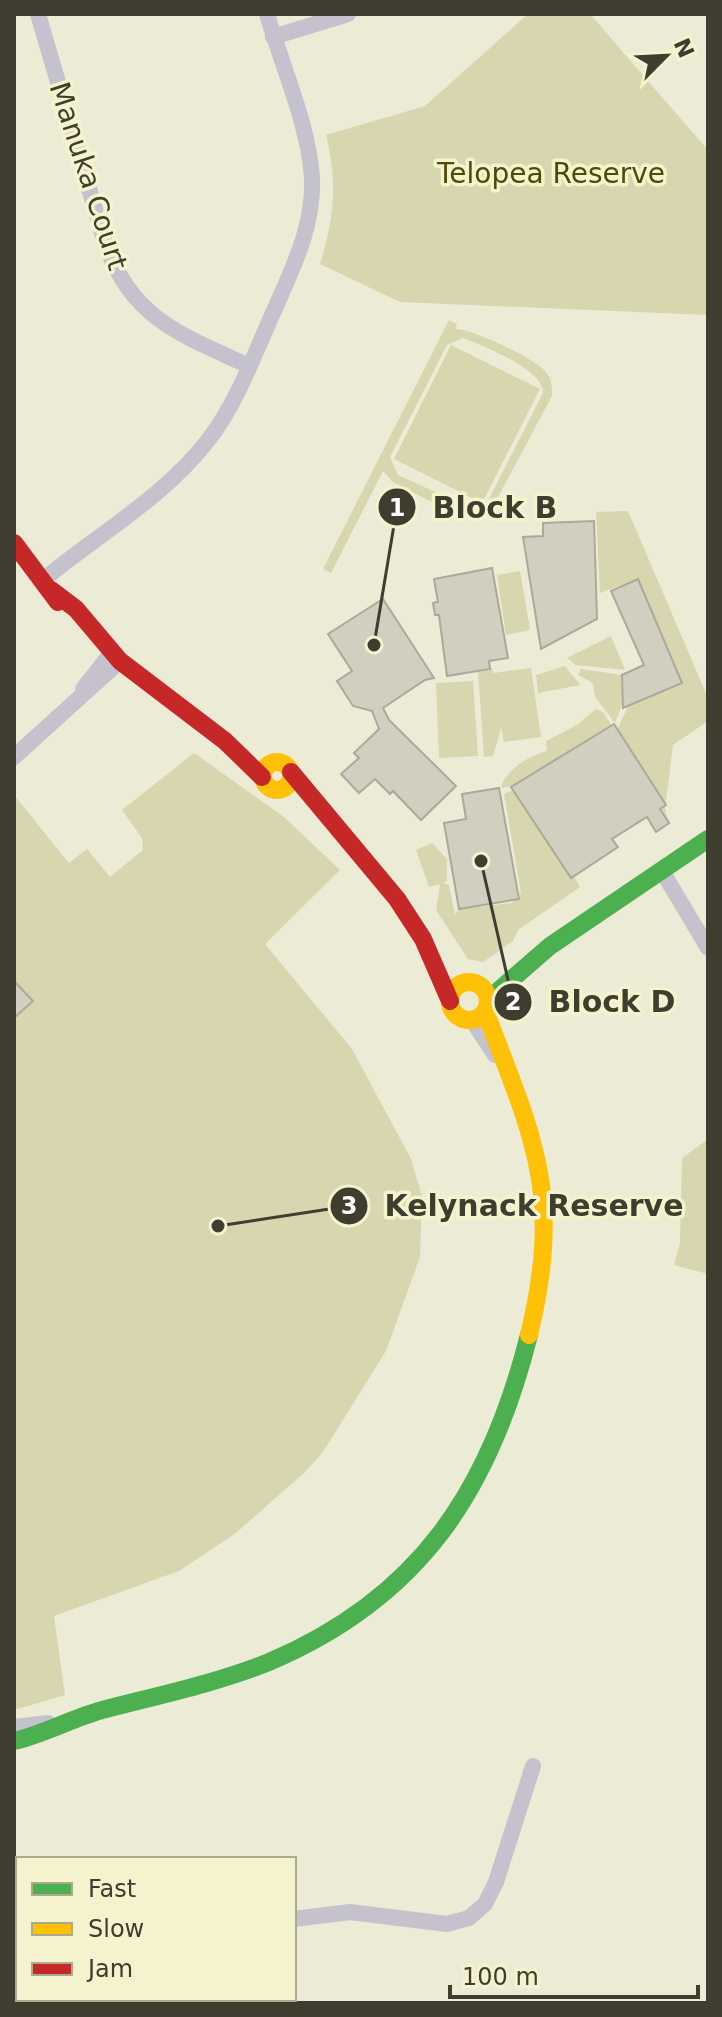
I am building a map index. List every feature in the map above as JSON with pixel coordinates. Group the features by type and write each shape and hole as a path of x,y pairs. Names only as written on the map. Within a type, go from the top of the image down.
{"street":[{"name":"Manuka Court","path":"38,14 105,243 118,275 142,308 156,320 249,366"},
{"path":"48,585 199,452 225,414 295,264 311,210 310,160 267,14"},
{"path":"273,37 348,14"},
{"path":"14,543 48,585 76,609 113,654 225,741 262,777 268,787 319,809"},
{"path":"14,757 76,700 94,670 113,654"},
{"path":"225,741 284,767 378,874 423,939 454,1013 482,1010 550,946 708,839"},
{"path":"262,777 268,765 284,767"},
{"path":"279,790 288,785 284,767"},
{"path":"657,874 704,943"},
{"path":"14,1741 67,1721 246,1669 329,1633 390,1590 434,1546 463,1506 489,1461 504,1424 543,1275 547,1227 543,1181 532,1132 471,982 423,939"},
{"path":"450,1001 454,988 550,946"},
{"path":"14,1727 67,1721"},
{"path":"296,1919 350,1912 447,1924 469,1918 485,1904 496,1882 533,1766"}],"green space":[{"name":"Telopea Reserve","path":"528,14 590,14 707,149 708,315 400,302 320,264 333,200 326,135 425,106"},
{"path":"449,320 457,324 455,329 475,333 503,345 546,372 551,380 552,396 489,514 465,519 393,482 383,471 331,573 323,569","holes":["463,338 524,368 541,384 543,393 486,505 475,510 398,475 390,457 447,345"]},
{"path":"451,345 540,389 482,503 394,459"},
{"path":"628,511 708,698 708,721 673,745 665,809 669,823 617,730 630,702 681,683 638,579 600,593 596,512"},
{"path":"520,571 530,630 506,635 497,575"},
{"path":"611,636 625,670 576,665 567,658"},
{"path":"565,666 580,685 538,693 536,675"},
{"path":"492,668 494,673 531,668 541,737 504,742 501,728 493,756 484,757 478,671"},
{"path":"581,669 622,675 623,702 615,723 595,697 593,683 578,675"},
{"path":"473,681 478,756 439,758 436,683"},
{"path":"596,709 603,712 612,726 512,786 501,788 513,769 547,751 546,741 577,725"},
{"path":"194,753 284,817 340,870 265,944 352,1049 411,1159 422,1196 420,1257 386,1351 323,1452 236,1533 179,1571 54,1616 65,1695 14,1710 14,795 69,863 87,849 110,877 143,850 142,838 122,810"},
{"path":"535,780 521,802 570,878 574,876 580,887 518,930 513,941 483,962 468,959 436,910 440,884 429,887 416,850 432,843 447,859 447,881 442,883 449,885 455,915 459,909 512,903 521,893 504,794"},
{"path":"708,1139 708,1274 674,1265 680,1243 682,1158"}],"building":[{"path":"594,521 597,619 541,649 523,537 543,536 543,523"},
{"path":"492,568 508,658 489,661 490,669 447,676 439,615 435,615 433,603 438,602 434,579"},
{"path":"638,579 682,683 623,708 622,675 644,665 611,591"},
{"path":"383,599 434,678 425,680 383,708 389,720 456,786 421,820 393,791 390,794 375,779 359,793 341,774 359,758 354,753 379,729 372,711 353,706 337,681 352,671 328,634"},
{"path":"614,724 666,805 660,809 669,823 656,832 647,817 612,839 618,847 571,878 511,787"},
{"path":"499,788 519,899 459,909 444,823 466,819 462,794"},
{"path":"14,981 33,1001 14,1018"}],"traffic: fast":[{"path":"489,999 550,946 708,839"},
{"path":"14,1741 94,1712 209,1682 269,1662 322,1636 368,1606 407,1571 441,1533 469,1490 493,1442 513,1391 529,1335"}],"traffic: slow":[{"path":"277,762 287,766 291,776 287,786 277,790 267,786 263,776 267,766 277,762"},
{"path":"469,982 483,987 488,1001 483,1015 469,1020 455,1015 450,1001 455,987 469,982"},
{"path":"485,1011 529,1133 543,1204 539,1286 529,1335"}],"traffic: jam":[{"path":"14,543 58,602"},
{"path":"51,590 76,609 120,661 225,741 262,777"},
{"path":"291,772 397,899 423,939 450,1001"}],"place":[{"name":"Block B","path":"374,645"},
{"name":"Block D","path":"481,861"},
{"name":"Kelynack Reserve","path":"218,1226"}]}
